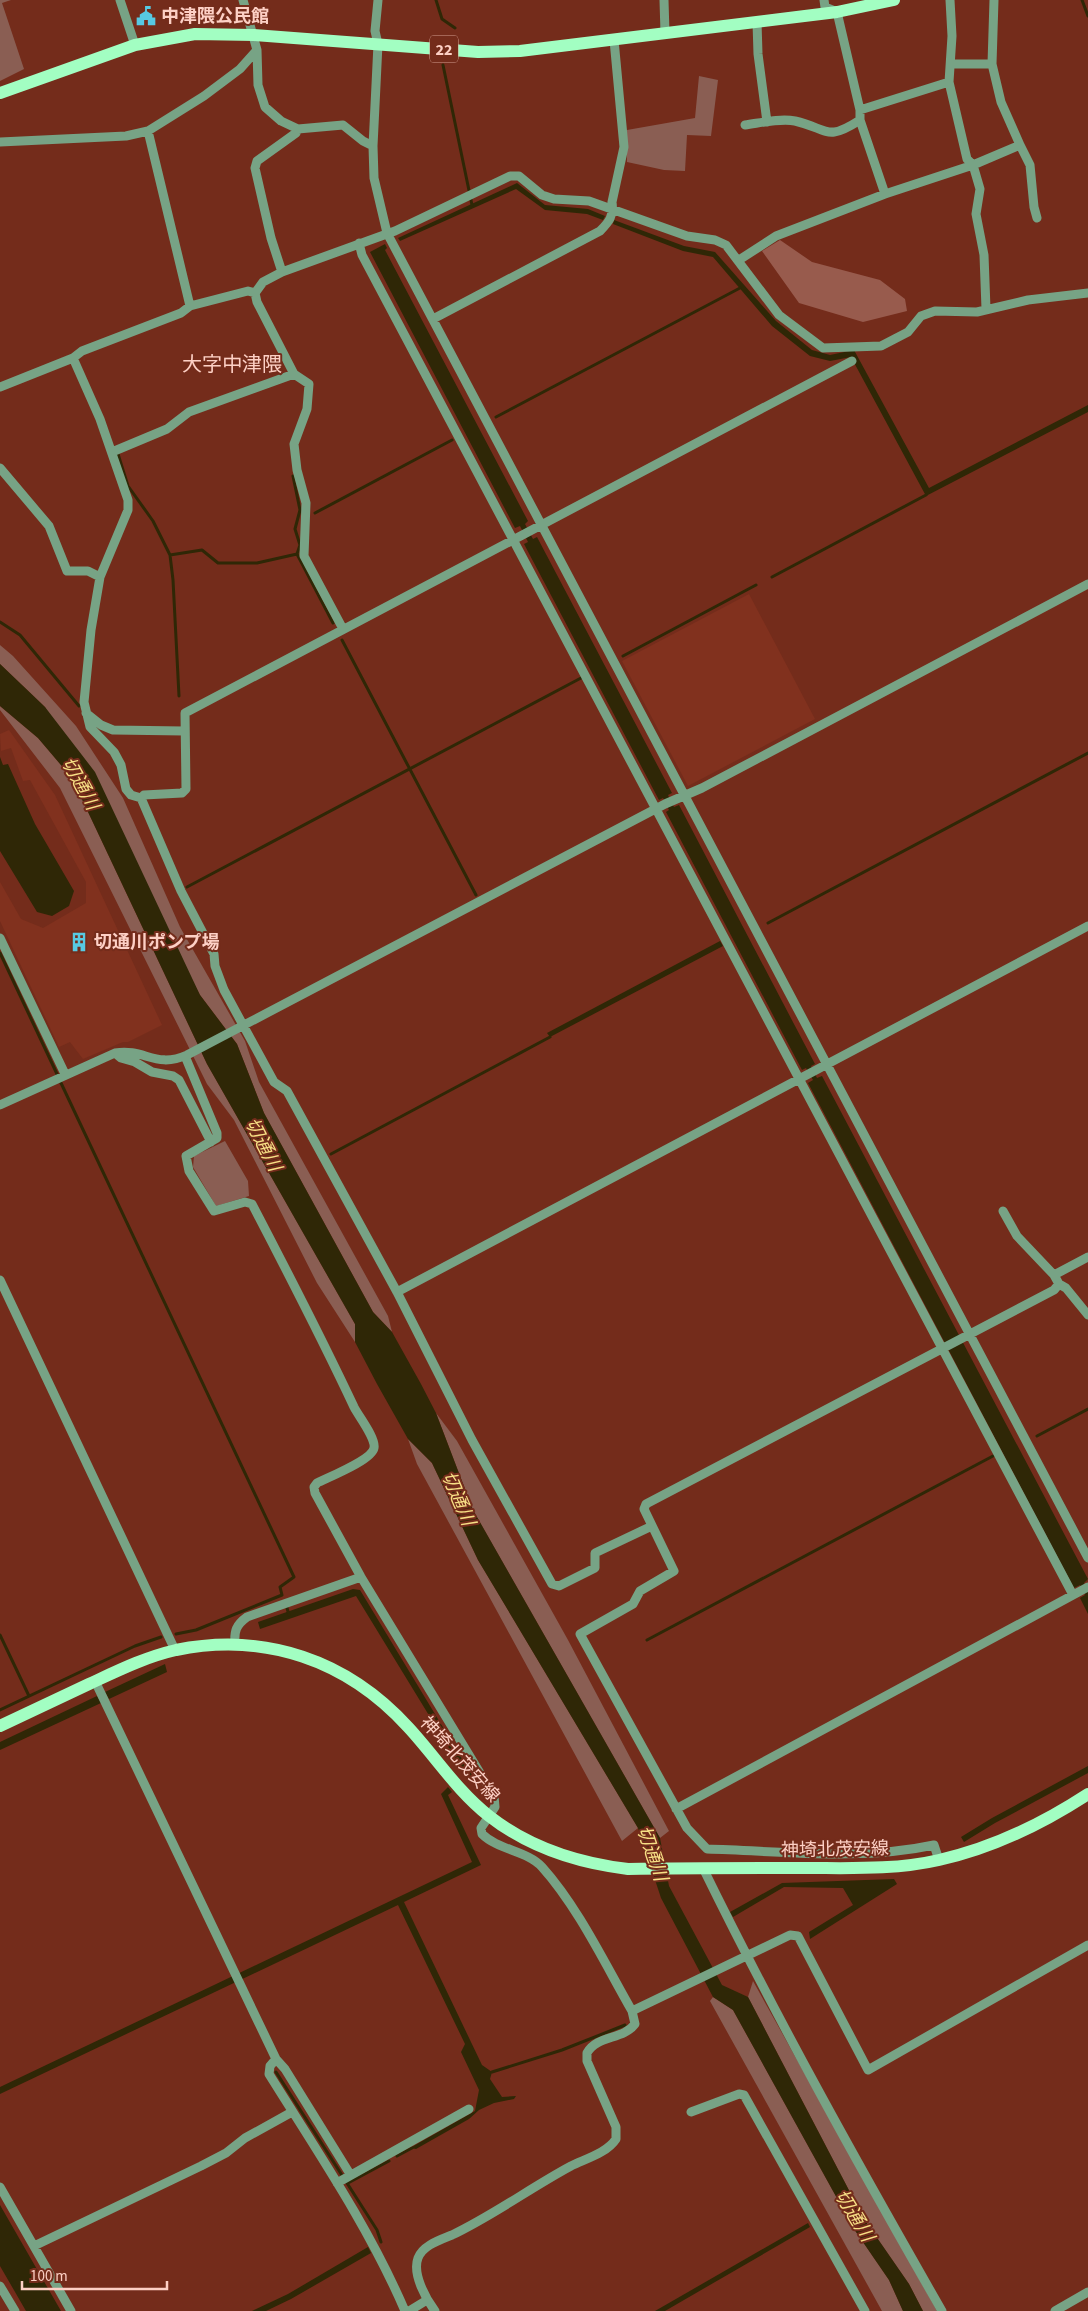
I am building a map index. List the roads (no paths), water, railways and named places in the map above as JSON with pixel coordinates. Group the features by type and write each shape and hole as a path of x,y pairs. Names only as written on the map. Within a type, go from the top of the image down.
{"main road":[{"name":"22","path":"0,93 136,45 194,34 254,35 478,52 511,52 837,12 894,0"},
{"name":"神埼北茂安線","path":"0,1726 100,1692 137,1662 175,1650 235,1644 265,1647 303,1655 336,1669 366,1688 407,1726 461,1789 489,1816 530,1843 560,1856 598,1865 628,1869 852,1868 912,1865 939,1860 1007,1838 1059,1813 1088,1794"}],"street":[{"path":"120,0 136,45"},
{"path":"243,0 254,35 257,50 258,85 265,107 281,121 298,129 343,125 363,142 373,146"},
{"path":"378,0 376,31 378,44 373,146 374,178 387,233 686,795 966,1336 1087,1555"},
{"path":"664,0 665,34"},
{"path":"824,0 825,7 837,12 860,110 860,120 885,194"},
{"path":"950,0 952,36 950,82 967,159 973,165 980,189 976,214 984,255 986,309"},
{"path":"994,0 992,64 1001,102 1030,165 1034,207 1037,218"},
{"path":"757,22 758,54 767,122"},
{"path":"433,319 600,231 611,217 612,202 624,147 614,40"},
{"path":"0,142 126,136 148,132 204,96 240,69 257,50"},
{"path":"951,64 992,64"},
{"path":"860,110 950,82"},
{"path":"745,125 794,121 827,132 841,132 860,120"},
{"path":"282,272 271,238 255,168 257,161 296,134 298,129"},
{"path":"148,132 190,306"},
{"path":"739,260 776,236 885,194 973,165 1020,145"},
{"path":"343,630 304,556 306,503 297,470 294,444 307,409 309,384 294,374 257,302 255,292 263,282 282,272 387,233 510,176 518,176 542,195 554,199 589,201 611,217 687,236 715,240 726,246 739,260 779,315 823,348 881,346 908,332 922,316 935,311 977,312 1028,300 1088,293"},
{"path":"359,243 362,255 514,540 665,805 807,1074 944,1347 1082,1590 676,1808"},
{"path":"0,387 73,358 82,350 151,325 190,306 248,291 255,292"},
{"path":"73,358 100,419 128,500 128,510 100,577 90,630 84,702 90,727 114,752 121,764 126,788 131,796 141,798 144,795 182,792 186,788 185,713 852,361"},
{"path":"112,452 167,429 189,412 294,374"},
{"path":"0,468 48,526 67,571 88,571 100,577"},
{"path":"0,1105 64,1074 115,1053 127,1051 158,1061 167,1061 186,1055 1088,584"},
{"path":"86,713 101,725 113,730 184,731"},
{"path":"141,798 181,891 214,954 215,966 241,1026 274,1082 288,1091 397,1292 472,1440 552,1584 559,1586 595,1568 595,1553 652,1526"},
{"path":"397,1292 1088,926"},
{"path":"0,938 64,1074"},
{"path":"115,1053 121,1058 135,1062 152,1072 173,1076 179,1080 211,1142"},
{"path":"186,1055 217,1133 217,1138 186,1156 189,1171 214,1211 245,1202 252,1204 325,1346 358,1416 374,1442 374,1450 366,1458 317,1483 314,1487 315,1493 333,1530 494,1796 495,1807 481,1828 482,1834 499,1846 535,1861 541,1866 574,1911 632,2011 634,2024 630,2030 596,2043 587,2053 588,2061 618,2133 613,2145 570,2167 483,2220 430,2245 421,2252 416,2266 427,2300 435,2311"},
{"path":"1003,1212 1017,1236 1088,1314"},
{"path":"1054,1275 1088,1257"},
{"path":"0,1280 175,1650"},
{"path":"939,1860 934,1845 911,1850 866,1854 707,1849 687,1828 580,1634 634,1604 640,1591 674,1571 644,1509 646,1504 1054,1290 1059,1284"},
{"path":"235,1644 234,1632 238,1623 247,1617 361,1577"},
{"path":"100,1692 276,2059 285,2069 344,2178 407,2311 427,2300"},
{"path":"703,1868 746,1957 887,2215 942,2311"},
{"path":"632,2011 790,1935 798,1936 868,2070 1088,1945"},
{"path":"276,2059 270,2066 269,2074 292,2112 344,2178"},
{"path":"691,2112 739,2094 744,2095 864,2311"},
{"path":"344,2178 468,2110"},
{"path":"34,2246 202,2166 226,2153 244,2138 292,2112"},
{"path":"0,2187 71,2311"},
{"path":"0,2286 14,2311"},
{"path":"1055,2311 1088,2292"}],"water":[{"path":"517,183 545,205 588,209 605,216 603,220 587,214 545,210 516,189 400,241 398,238"},
{"path":"614,220 684,246 715,252 776,321 812,350 830,355 854,350 929,488 1088,405 1088,412 926,496 851,357 830,361 810,356 772,326 713,257 683,251 613,224"},
{"path":"385,244 387,248 385,250 528,521 525,524 533,539 537,537 672,793 668,795 674,807 679,805 815,1064 811,1066 817,1078 822,1076 1088,1579 1084,1583 1088,1592 1088,1614 1080,1598 1085,1595 1080,1585 1074,1588 808,1083 813,1080 806,1068 802,1070 666,812 669,810 663,798 659,800 524,544 528,542 520,526 515,528 370,252"},
{"name":"切通川","path":"0,664 45,707 95,772 200,995 237,1044 264,1113 373,1312 392,1332 436,1413 473,1510 660,1838 669,1886 722,1985 748,1997 864,2219 909,2284 923,2311 903,2311 889,2280 854,2229 733,2010 713,1997 661,1898 638,1828 478,1560 432,1463 408,1439 355,1342 355,1324 207,1064 72,778 38,738 0,706"},
{"path":"0,757 3,765 8,764 35,824 74,891 69,906 52,916 37,912 0,851"},
{"path":"720,941 723,946 550,1037 547,1033"},
{"path":"353,1589 360,1590 473,1777 467,1779 462,1773 463,1771 356,1596 260,1629 258,1622"},
{"path":"165,1664 167,1672 109,1699 105,1692"},
{"path":"97,1696 101,1703 0,1750 0,1742"},
{"path":"1088,1766 1088,1773 995,1823 964,1842 961,1837 992,1818"},
{"path":"448,1787 452,1792 448,1795 481,1865 404,1902 482,2065 492,2072 490,2079 502,2097 516,2096 514,2099 494,2103 479,2110 469,2119 416,2149 410,2148 475,2111 479,2090 461,2052 465,2044 398,1905 0,2094 0,2087 472,1862 441,1794"},
{"path":"894,1879 897,1884 810,1939 809,1932 853,1905 843,1888 784,1887 733,1917 730,1912 782,1883"},
{"path":"0,2205 61,2311 26,2311 0,2266"},
{"path":"808,2223 810,2227 665,2311 655,2311"},
{"path":"368,2247 371,2253 291,2299 266,2311 252,2311 288,2294"}],"waterway":[{"path":"436,0 442,19 455,28"},
{"path":"1082,0 1088,16"},
{"path":"443,65 472,205"},
{"path":"496,417 740,288"},
{"path":"315,513 452,440"},
{"path":"118,454 128,486 153,521 170,555 202,550 218,563 257,563 297,554 333,623"},
{"path":"293,476 300,510 295,529 300,545 297,554"},
{"path":"772,577 926,495"},
{"path":"170,555 179,696"},
{"path":"623,656 756,585"},
{"path":"0,622 20,635 79,706"},
{"path":"342,640 476,895"},
{"path":"187,887 581,678"},
{"path":"768,923 1088,753"},
{"path":"0,953 57,1074"},
{"path":"331,1154 550,1037"},
{"path":"61,1083 294,1577 280,1587 282,1595 196,1630 176,1634"},
{"path":"1037,1436 1088,1409"},
{"path":"647,1640 993,1456"},
{"path":"287,1608 289,1615"},
{"path":"0,1635 29,1696"},
{"path":"0,1710 135,1646 161,1637"},
{"path":"492,2072 562,2050 625,2025"},
{"path":"276,2072 377,2230 381,2242"},
{"path":"397,2156 412,2148"},
{"path":"348,2183 389,2161"}],"place":[{"name":"中津隈公民館","path":"146,16"},
{"name":"切通川ポンプ場","path":"79,942"}],"district":[{"name":"大字中津隈","path":"232,364"}]}
